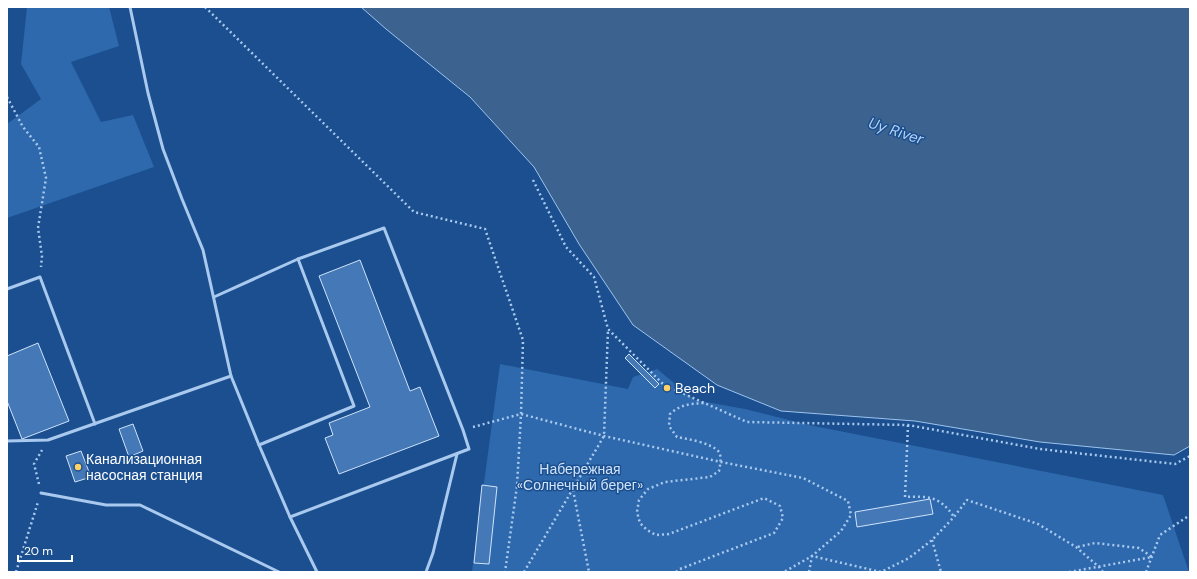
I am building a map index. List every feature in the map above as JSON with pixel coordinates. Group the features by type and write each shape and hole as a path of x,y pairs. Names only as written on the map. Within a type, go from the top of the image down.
{"lane":[{"path":"130,7 148,94 161,142 203,250 231,376 290,517 317,572"},
{"path":"214,297 298,259 384,228 463,430 469,449 290,517"},
{"path":"259,445 354,406 298,259"},
{"path":"7,289 40,277 95,424"},
{"path":"7,442 48,440 231,376"},
{"path":"426,572 433,553 457,453"},
{"path":"41,493 106,505 140,505 279,572"}],"path":[{"path":"205,7 414,212 486,229 523,340 517,486 505,572"},
{"path":"7,97 23,127 39,147 46,178 38,228 42,256 40,277"},
{"path":"524,572 604,436 608,328 594,276 566,247 534,180"},
{"path":"608,328 664,385 747,422 908,425 1040,449 1175,464 1190,456"},
{"path":"676,572 680,569 774,533 783,518 780,506 764,498 669,534 656,536 640,524 637,512 639,500 648,489 664,482 710,477 719,471 721,462 719,452 707,444 677,436 669,426 670,414 677,408 685,405 704,403"},
{"path":"463,430 521,414 604,436 721,462 803,478 848,501 851,515 841,531 812,556 784,572"},
{"path":"908,425 905,497 921,496 933,498 947,507 954,517"},
{"path":"16,572 41,493 34,464 48,440"},
{"path":"573,489 589,572"},
{"path":"812,556 882,572 909,558 932,540 954,517 967,500 1038,524 1076,547 1099,566 1103,572"},
{"path":"1146,572 1160,535 1190,515"},
{"path":"932,540 941,572"},
{"path":"1076,547 1095,543 1139,548 1152,557"},
{"path":"809,572 812,556"},
{"path":"1069,572 1152,557"}],"green space":[{"path":"27,7 109,7 119,46 71,62 101,122 133,115 154,167 7,218 7,124 41,99 21,64"},
{"name":"Набережная «Солнечный берег»","path":"500,364 628,389 633,377 657,369 695,400 745,409 809,425 1163,495 1189,572 472,572"}],"water":[{"name":"Uy River","path":"361,7 1190,7 1190,446 1174,455 1040,442 915,421 781,411 717,385 633,325 579,244 534,167 470,97"}],"building":[{"path":"360,260 410,391 420,387 439,436 339,474 325,438 333,435 329,423 370,407 319,276"},
{"path":"38,343 69,421 22,439 7,401 7,356"},
{"path":"629,354 659,384 655,388 625,358"},
{"path":"133,424 143,451 129,457 119,429"},
{"name":"Канализационная насосная станция","path":"81,451 91,477 75,482 66,456"},
{"path":"482,485 497,487 489,564 474,563"},
{"path":"930,499 933,514 857,527 855,512"}],"place":[{"name":"Beach","path":"667,388"},
{"name":"Канализационная насосная станция","path":"78,467"}]}
